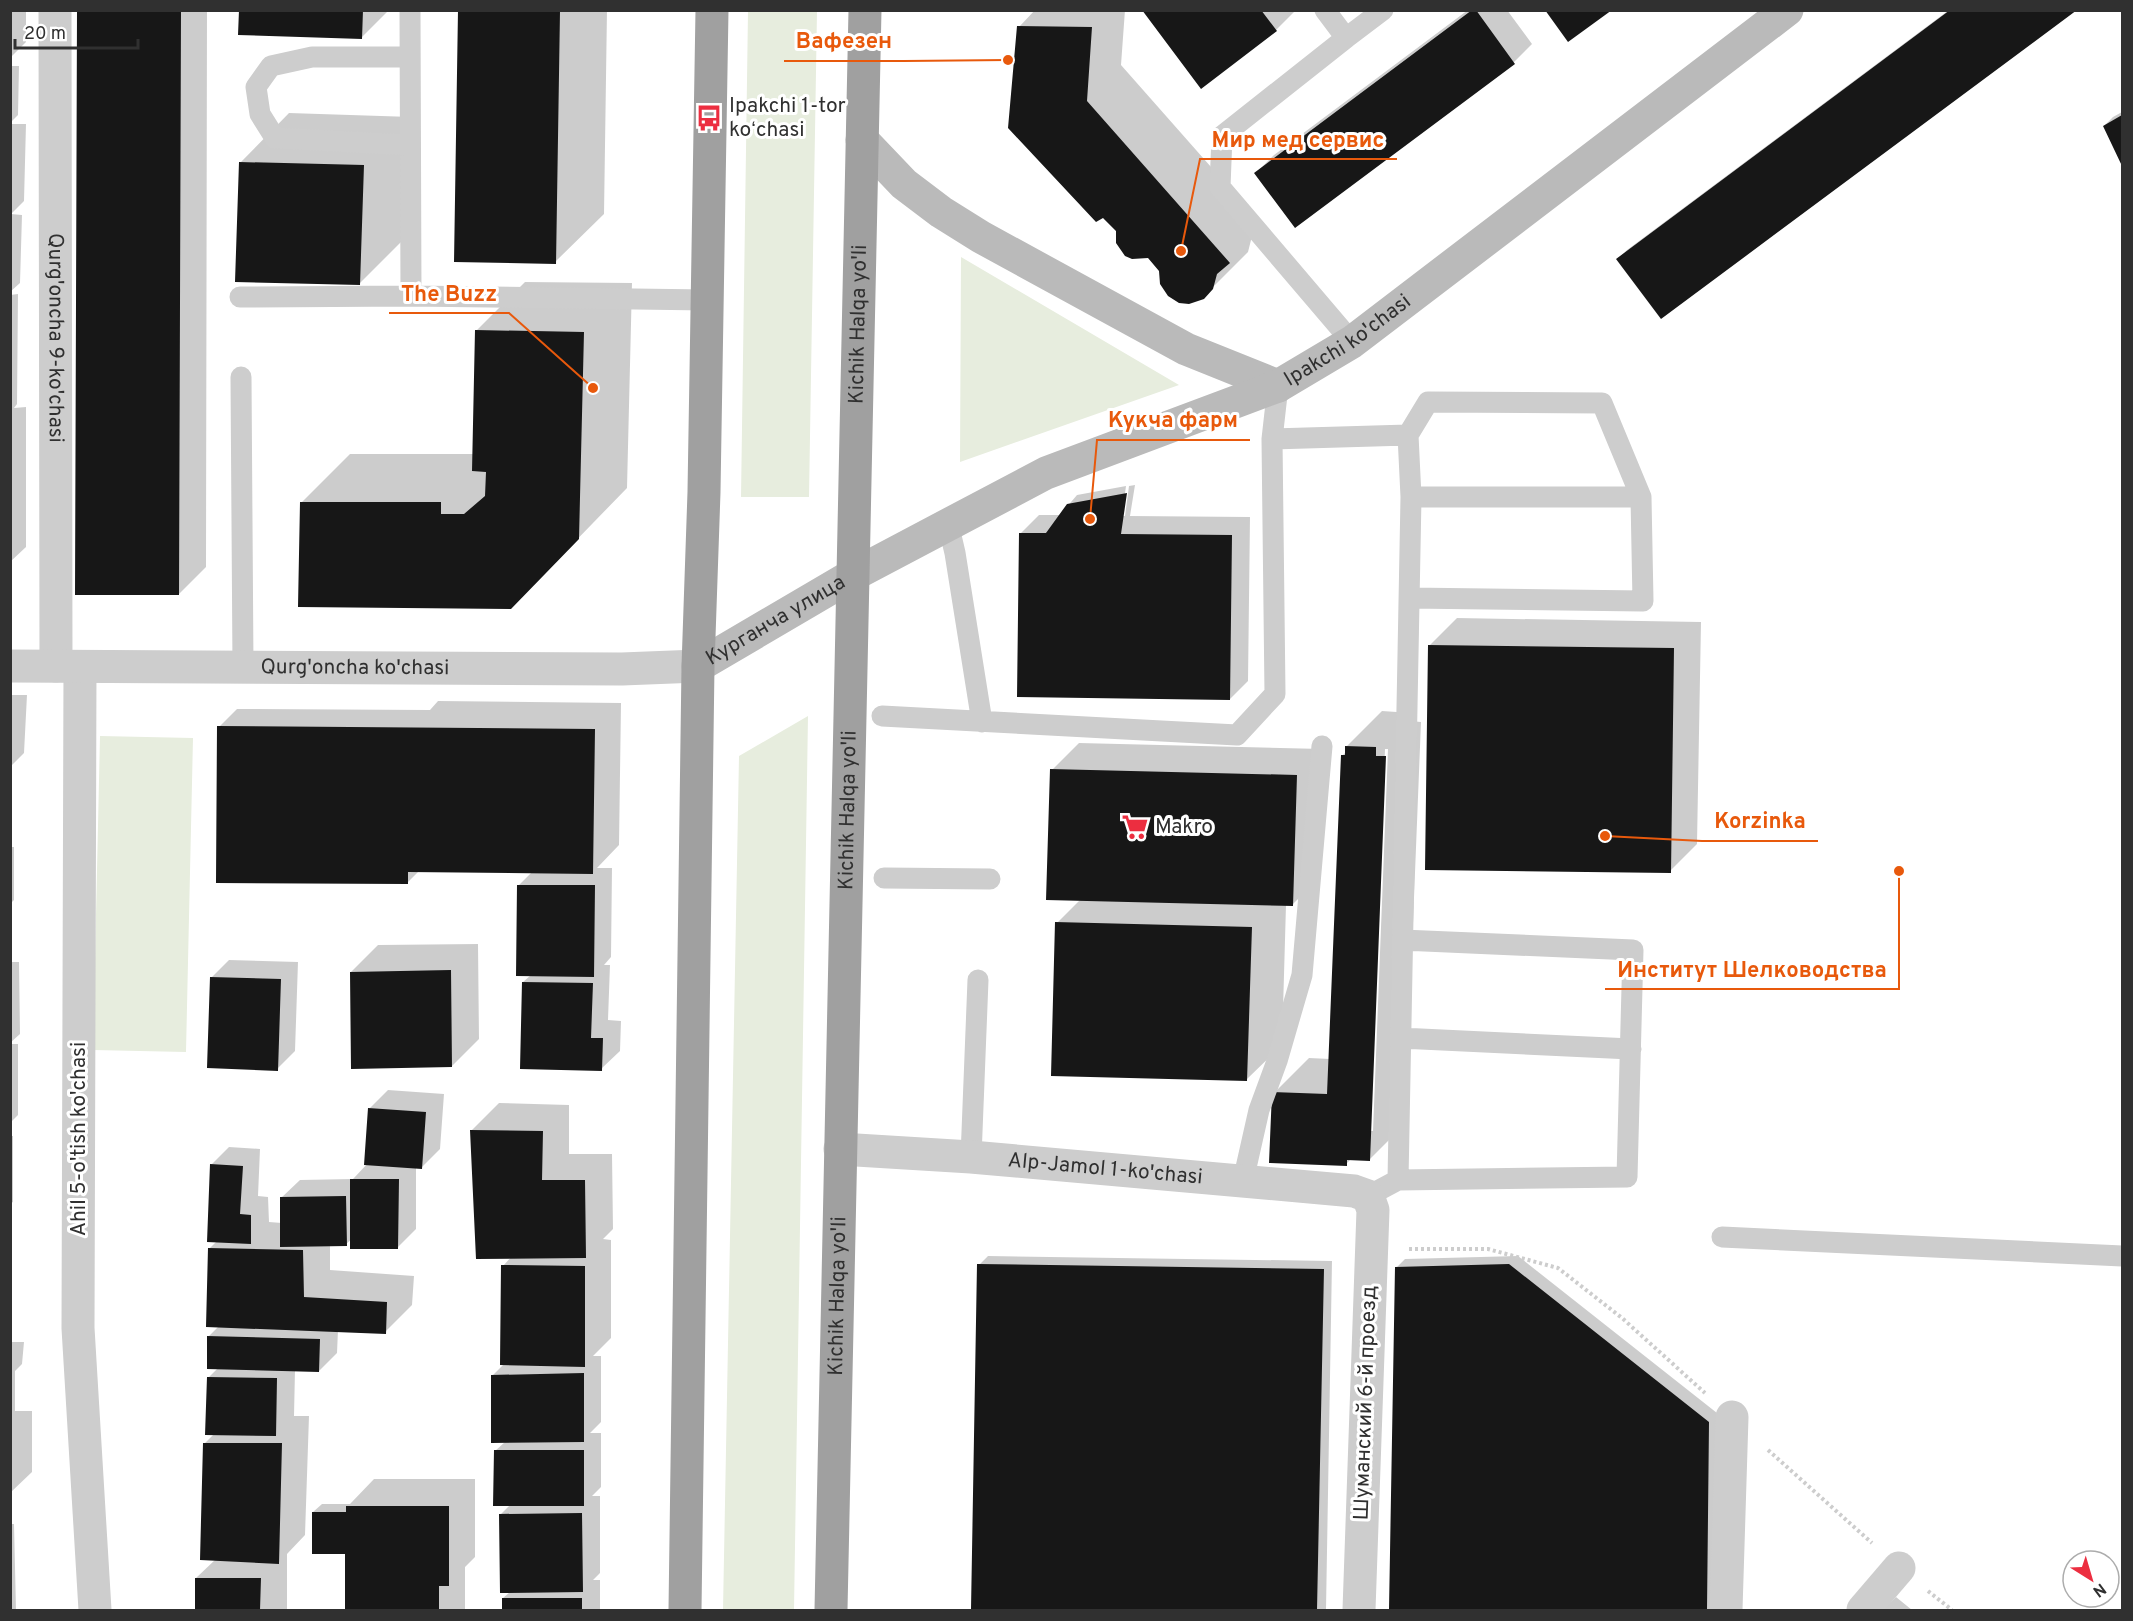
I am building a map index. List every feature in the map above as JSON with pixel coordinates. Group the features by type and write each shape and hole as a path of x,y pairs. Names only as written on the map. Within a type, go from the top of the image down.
{"highway":[{"path":"685,1611 698,666 712,10"},
{"name":"Kichik Halqa yo'li","path":"831,1611 866,10"}],"main road":[{"name":"Ipakchi ko'chasi","path":"853,574 1046,473 1278,386 1352,342 1787,10"},
{"path":"862,140 904,184 941,212 981,237 1186,349 1278,386"},
{"name":"Курганча улица","path":"698,666 853,574"}],"street":[{"name":"Qurg'oncha 9-ko'chasi","path":"55,10 68,667"},
{"name":"Qurg'oncha ko'chasi","path":"10,666 622,669 698,666"},
{"name":"Ahil 5-o'tish ko'chasi","path":"68,667 78,1328 95,1611"},
{"name":"Alp-Jamol 1-ko'chasi","path":"840,1149 971,1157 1243,1181 1354,1191 1368,1196"},
{"name":"Шуманский 6-й проезд","path":"1359,1611 1373,1210 1368,1196"},
{"path":"1726,1611 1732,1417"},
{"path":"1863,1611 1899,1568"}],"lane":[{"path":"410,10 411,296"},
{"path":"1325,10 1346,38"},
{"path":"1352,342 1220,187 1222,136 1383,10"},
{"path":"409,57 312,57 271,66 256,87 260,114 275,138 410,145"},
{"path":"240,297 411,296 707,300"},
{"path":"241,377 243,667"},
{"path":"882,716 1051,727 1237,735 1275,694 1272,439 1278,386"},
{"path":"1398,1180 1410,598 1411,497 1408,435 1428,402 1602,403 1641,497 1643,601 1410,598"},
{"path":"1272,439 1408,435"},
{"path":"1411,497 1641,497"},
{"path":"948,523 957,564 982,722"},
{"path":"1243,1181 1259,1110 1277,1061 1302,975 1322,746"},
{"path":"884,878 990,879"},
{"path":"1368,1196 1398,1180 1627,1177 1633,950 1402,940"},
{"path":"971,1157 978,980"},
{"path":"1400,1038 1631,1049"},
{"path":"1722,1237 2122,1256"}],"path":[{"path":"1401,1249 1488,1249 1558,1268 1622,1318 1899,1568 1952,1611"}],"green space":[{"path":"748,11 817,11 809,497 741,497"},
{"path":"961,257 1179,385 960,462"},
{"path":"808,716 794,1610 723,1610 739,756"},
{"path":"100,736 193,738 186,1052 93,1050"}],"building":[{"path":"77,10 181,10 179,595 75,595"},
{"path":"239,10 363,10 362,39 238,35"},
{"path":"458,10 560,11 556,264 454,262"},
{"path":"1142,10 1261,10 1277,31 1201,89"},
{"path":"1472,10 1476,10 1515,64 1295,228 1254,173"},
{"path":"1545,10 1612,10 1568,42"},
{"path":"1950,10 2077,10 1661,319 1616,259"},
{"path":"1017,26 1092,27 1087,101 1230,263 1217,274 1213,289 1204,299 1189,304 1179,303 1168,296 1160,284 1159,271 1148,258 1132,259 1125,256 1116,243 1116,231 1103,218 1096,222 1008,128"},
{"path":"2122,115 2122,166 2103,126"},
{"path":"239,162 364,165 360,285 235,282"},
{"path":"475,330 584,332 579,539 511,609 298,607 300,502 441,502 441,514 464,514 485,496 486,472 472,471"},
{"path":"1127,493 1121,534 1232,535 1230,700 1017,697 1019,533 1046,533 1067,504"},
{"path":"1428,645 1674,648 1671,873 1425,870"},
{"path":"217,726 595,729 593,874 408,872 408,884 216,883"},
{"path":"1345,746 1376,747 1376,756 1386,756 1370,1161 1347,1160 1347,1166 1269,1163 1272,1092 1327,1094 1341,755 1345,755"},
{"path":"1050,769 1297,775 1293,906 1046,900"},
{"path":"517,885 595,885 594,977 516,976"},
{"path":"1055,922 1252,927 1247,1081 1051,1076"},
{"path":"451,970 452,1067 351,1069 350,972"},
{"path":"210,977 281,979 278,1071 207,1068"},
{"path":"522,982 593,983 591,1038 603,1038 602,1071 520,1069"},
{"path":"368,1108 426,1112 422,1169 364,1165"},
{"path":"470,1130 543,1131 542,1180 585,1180 586,1258 476,1259"},
{"path":"210,1164 243,1166 240,1214 251,1215 251,1244 207,1242"},
{"path":"350,1179 399,1179 398,1249 350,1249"},
{"path":"346,1196 347,1246 280,1247 280,1197"},
{"path":"208,1248 303,1250 304,1297 387,1302 386,1334 206,1327"},
{"path":"977,1264 1324,1269 1317,1610 971,1610"},
{"path":"1509,1264 1709,1422 1707,1610 1389,1610 1395,1267"},
{"path":"501,1265 585,1266 585,1367 500,1365"},
{"path":"207,1336 320,1339 319,1372 207,1369"},
{"path":"584,1373 584,1442 491,1443 491,1375"},
{"path":"207,1377 277,1378 276,1436 205,1435"},
{"path":"203,1443 282,1443 279,1564 200,1560"},
{"path":"494,1450 584,1450 584,1506 493,1506"},
{"path":"346,1506 449,1506 449,1586 439,1586 439,1610 345,1610 345,1554 312,1554 312,1512 346,1512"},
{"path":"582,1513 583,1592 500,1593 499,1514"},
{"path":"195,1578 261,1578 260,1610 195,1610"},
{"path":"502,1598 582,1598 582,1610 502,1610"}],"place":[{"name":"Вафезен","path":"1008,60"},
{"name":"Ipakchi 1-tor koʻchasi","path":"709,118"},
{"name":"Мир мед сервис","path":"1181,251"},
{"name":"The Buzz","path":"593,388"},
{"name":"Кукча фарм","path":"1090,519"},
{"name":"Makro","path":"1135,827"},
{"name":"Korzinka","path":"1605,836"},
{"name":"Институт Шелководства","path":"1899,871"}]}
